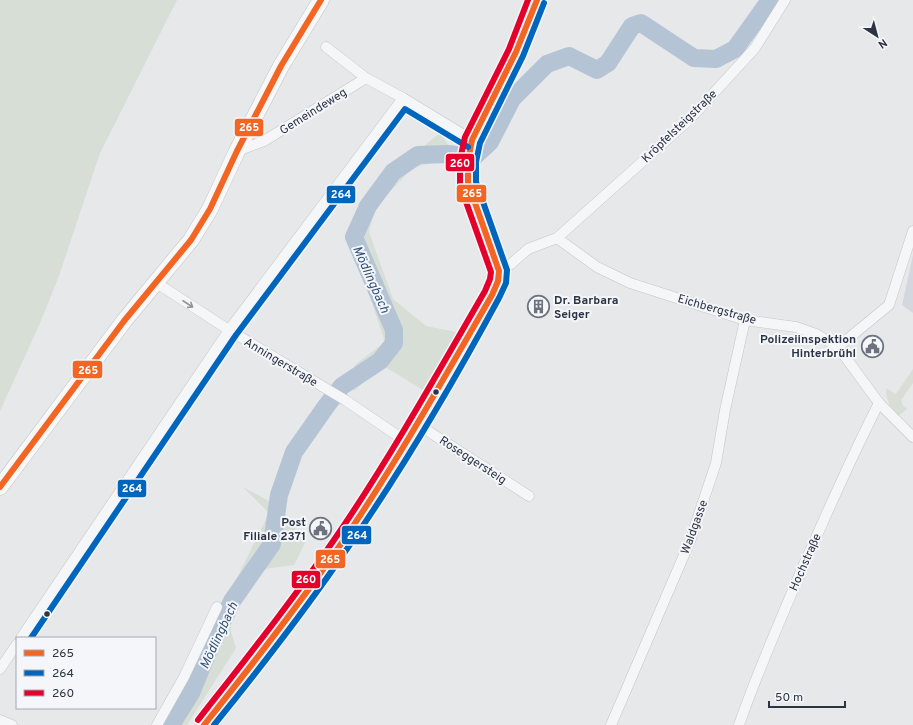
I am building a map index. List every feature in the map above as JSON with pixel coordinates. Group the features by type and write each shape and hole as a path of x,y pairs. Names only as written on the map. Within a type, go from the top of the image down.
{"main road":[{"path":"2,482 124,321 191,240 210,209 237,151 281,66 321,0"},
{"path":"204,725 251,667 343,541 407,442 492,295 498,281 499,271 468,183 470,150 516,52 537,0"}],"street":[{"name":"Kröpfelsteigstraße","path":"557,238 689,120 755,48 785,0"},
{"path":"326,47 366,78 403,98 470,150"},
{"name":"Gemeindeweg","path":"237,151 264,141 366,78"},
{"path":"22,637 229,330 403,98"},
{"path":"838,347 889,305 913,231"},
{"path":"499,271 511,264 528,249 557,238"},
{"name":"Eichbergstraße","path":"557,238 597,267 630,283 745,320 796,327 816,334 838,347 879,403 913,436"},
{"name":"Anningerstraße","path":"155,282 229,330 345,400 407,442"},
{"name":"Waldgasse","path":"611,725 690,541 716,463 725,410 745,320"},
{"name":"Hochstraße","path":"739,725 780,619 851,458 879,403"},
{"name":"Roseggersteig","path":"417,424 529,496"},
{"path":"157,725 184,677 217,606"},
{"path":"0,669 16,645"},
{"path":"0,720 12,725"}],"shaded area":[{"path":"0,0 177,0 100,153 59,276 40,323 0,411"},
{"path":"440,133 457,158 413,167 375,208 369,232 393,299 426,326 461,333 428,393 382,365 354,391 349,375 356,364 385,342 350,237 375,199 404,162"},
{"path":"913,255 913,313 902,305"},
{"path":"913,369 913,383 901,400 903,406 907,409 898,416 888,400 886,388 896,394"},
{"path":"243,487 280,507 305,543 294,565 257,570 229,609 231,632 236,648 187,725 164,725 269,513"}],"waterway":[{"name":"Mödlingbach","path":"171,725 191,693 207,654 232,601 272,544 279,495 294,452 342,386 380,361 394,343 394,330 354,237 368,206 393,172 418,155 448,154 474,157 490,142 512,99 547,64 569,56 597,70 608,63 632,26 641,23 694,58 716,59 735,49 770,0"}],"transit line":[{"name":"265","path":"0,487 124,321 191,240 210,209 237,151 281,66 321,0"},
{"name":"260","path":"198,720 286,607 336,537 394,446 485,291 491,272 460,185 460,160 465,137 509,49 528,0"},
{"name":"265","path":"204,725 275,634 343,541 401,450 492,295 498,281 499,271 468,183 468,161 472,140 516,52 537,0"},
{"name":"264","path":"214,725 300,615 389,486 446,393 482,330 506,283 507,270 476,182 476,162 480,143 523,56 544,3"},
{"name":"264","path":"32,637 236,335 405,109 468,147"}],"place":[{"name":"Dr. Barbara Seiger","path":"539,307"},
{"name":"Polizeiinspektion Hinterbrühl","path":"872,346"},
{"name":"Post Filiale 2371","path":"321,529"}]}
